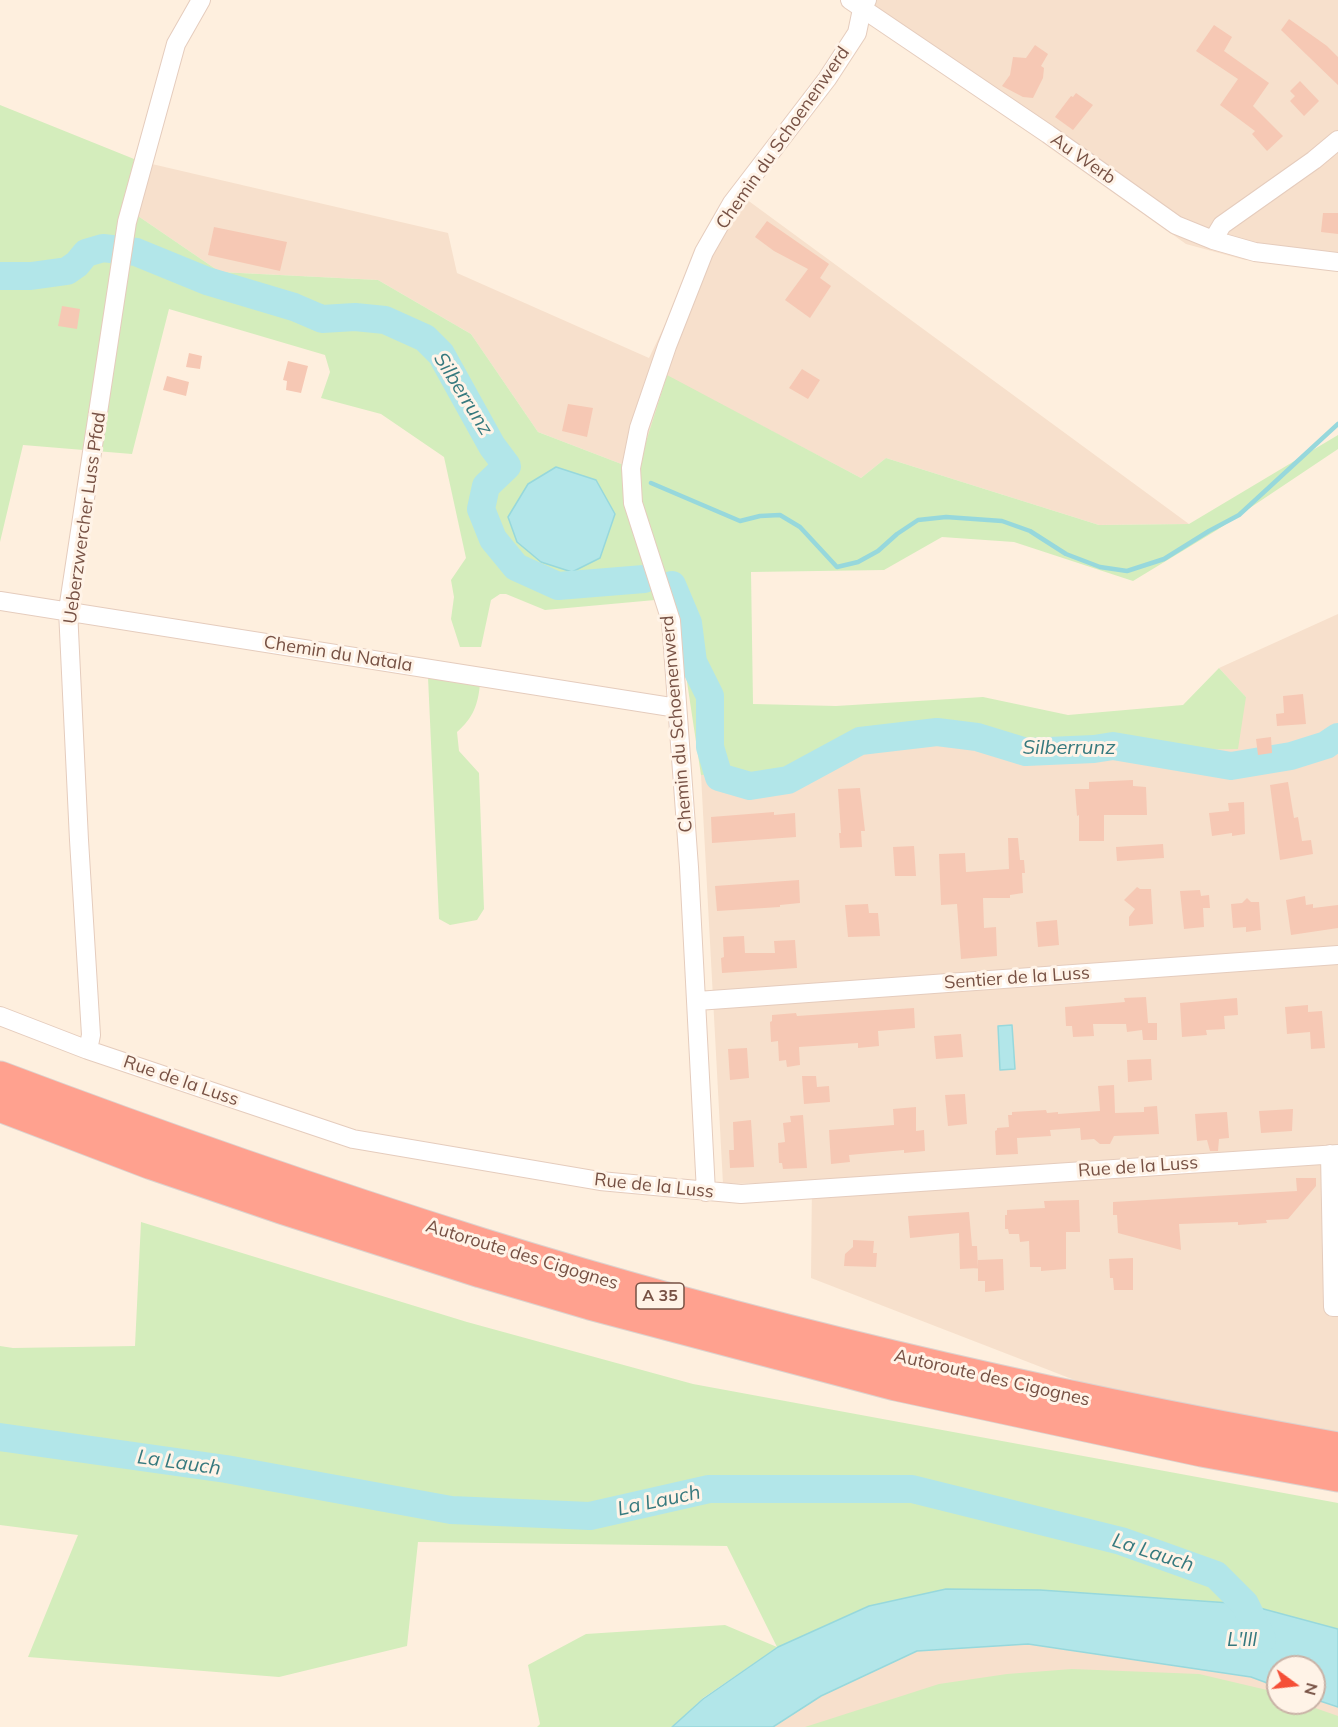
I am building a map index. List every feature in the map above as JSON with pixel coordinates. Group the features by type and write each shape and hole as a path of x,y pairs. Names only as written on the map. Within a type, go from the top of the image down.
{"highway":[{"name":"Autoroute des Cigognes","path":"0,1078 289,1183 485,1245 752,1321 905,1359 1208,1426 1338,1449"},
{"name":"Autoroute des Cigognes","path":"0,1105 152,1163 284,1208 481,1271 612,1309 896,1384 1202,1450 1338,1475"}],"street":[{"name":"Ueberzwercher Luss Pfad","path":"88,1050 91,1035 68,610 93,457 124,238 176,44 201,0"},
{"name":"Au Werb","path":"860,3 1176,225 1214,240 1255,252 1338,262"},
{"name":"Chemin du Schoenenwerd","path":"706,1192 689,867 671,621 633,503 631,468 639,428 667,346 704,252 732,202 827,79 857,33 860,3"},
{"path":"1214,240 1222,225 1314,160 1338,140"},
{"name":"Chemin du Natala","path":"0,601 677,708"},
{"name":"Sentier de la Luss","path":"697,1001 1338,955"},
{"name":"Rue de la Luss","path":"0,1016 88,1050 353,1139 600,1182 741,1194 1335,1155"},
{"path":"1335,1155 1333,1307 1338,1306"}],"shaded area":[{"path":"844,0 1338,0 1338,264 1245,260 1186,244"},
{"path":"139,161 448,233 457,273 649,358 731,188 1189,524 1099,525 886,458 861,478 667,376 637,470 538,432 471,334 378,280 220,272 138,216"},
{"path":"1338,614 1338,1482 811,1278 812,1182 723,1184 701,775 811,770 887,727 1024,753 1246,697 1219,668"},
{"path":"1028,1644 1251,1677 1266,1683 1266,1715 1326,1715 1326,1703 1338,1707 1338,1727 773,1727 821,1696 917,1651"}],"green space":[{"path":"0,105 139,161 138,216 220,272 378,280 471,334 538,432 637,470 667,375 861,478 886,458 1099,525 1189,524 1338,435 1338,449 1217,530 1133,581 1014,542 942,537 884,570 751,572 753,704 836,706 983,697 1068,715 1183,705 1219,668 1246,697 1238,749 1024,753 887,727 811,770 701,775 684,662 666,599 545,610 506,594 500,594 491,600 481,647 460,647 451,619 454,597 451,580 466,558 444,457 381,414 321,398 330,372 325,355 169,309 132,454 23,445 0,542"},
{"path":"428,677 480,684 474,711 457,732 459,751 479,773 484,909 477,920 450,925 439,919"},
{"path":"141,1222 467,1322 693,1384 1338,1503 1338,1629 1245,1604 1040,1590 778,1647 703,1698 672,1727 537,1727 540,1724 528,1665 586,1634 725,1625 777,1647 727,1546 418,1542 407,1646 279,1677 28,1657 78,1535 0,1525 0,1346 13,1348 135,1346"},
{"path":"1072,1669 1199,1674 1266,1690 1266,1715 1326,1715 1326,1712 1338,1716 1338,1727 805,1727 939,1684 1007,1674"}],"water":[{"path":"556,467 596,480 615,514 600,558 572,572 541,562 517,542 508,517 528,484"},
{"path":"1012,1025 1015,1069 1000,1070 998,1026"},
{"name":"L'Ill","path":"946,1589 1040,1590 1245,1604 1338,1629 1338,1707 1326,1703 1326,1655 1266,1655 1266,1683 1251,1677 1028,1644 917,1651 821,1696 773,1727 672,1727 703,1699 778,1647 869,1606"}],"building":[{"path":"1289,19 1327,46 1338,57 1338,85 1281,30"},
{"path":"1214,25 1232,37 1224,51 1269,83 1253,106 1283,136 1267,151 1252,134 1255,131 1220,105 1238,79 1196,51"},
{"path":"1035,45 1048,54 1041,66 1044,68 1043,78 1033,98 1023,97 1002,86 1010,75 1013,57 1026,58"},
{"path":"1300,81 1319,101 1304,116 1290,101 1295,96 1290,91"},
{"path":"1076,93 1093,105 1073,130 1055,117"},
{"path":"1323,213 1338,213 1338,234 1321,232"},
{"path":"767,221 829,264 820,278 831,286 810,318 785,300 808,269 774,251 755,237"},
{"path":"214,227 287,242 280,271 208,255"},
{"path":"62,306 80,309 77,329 58,326"},
{"path":"189,353 202,356 200,369 186,367"},
{"path":"288,361 308,366 301,393 286,390 287,381 283,380"},
{"path":"802,369 820,380 808,399 789,388"},
{"path":"167,376 189,382 186,396 163,390"},
{"path":"568,404 593,408 587,437 562,431"},
{"path":"1303,694 1306,724 1277,726 1276,714 1284,713 1283,696"},
{"path":"1271,737 1272,753 1258,755 1256,739"},
{"path":"1133,780 1133,786 1146,787 1147,815 1104,815 1104,841 1079,841 1079,815 1077,816 1075,789 1089,789 1089,782"},
{"path":"1288,782 1294,818 1298,817 1302,841 1311,840 1313,854 1280,860 1270,785"},
{"path":"860,788 865,831 861,831 862,847 840,848 838,789"},
{"path":"1244,802 1245,834 1212,836 1209,813 1229,811 1228,803"},
{"path":"774,812 774,815 795,813 796,837 712,843 711,817"},
{"path":"1008,838 1018,838 1020,860 1024,860 1023,893 1010,895 1010,898 983,898 984,928 996,927 997,956 961,959 957,904 941,905 939,854 965,853 966,872 1009,869"},
{"path":"1163,844 1164,858 1117,861 1116,847"},
{"path":"914,846 916,876 895,876 893,847"},
{"path":"799,880 800,903 780,905 780,907 717,911 715,886"},
{"path":"1137,887 1151,889 1153,924 1129,926 1129,917 1135,909 1124,900"},
{"path":"1200,890 1201,896 1209,895 1210,908 1203,908 1204,927 1184,929 1180,891"},
{"path":"1305,896 1306,905 1313,904 1313,908 1338,905 1338,928 1291,935 1286,900"},
{"path":"1247,898 1251,902 1259,902 1261,930 1246,932 1246,927 1233,928 1231,904 1242,903"},
{"path":"868,904 869,913 878,913 880,936 848,937 845,905"},
{"path":"1057,920 1059,945 1038,947 1036,922"},
{"path":"744,936 745,953 775,953 774,941 795,940 797,968 722,973 723,937"},
{"path":"1146,997 1148,1023 1157,1023 1157,1040 1143,1040 1142,1030 1127,1032 1126,1024 1093,1024 1094,1036 1073,1037 1072,1026 1066,1026 1065,1007 1125,1002 1124,998"},
{"path":"1237,998 1238,1015 1224,1016 1225,1029 1206,1030 1207,1035 1182,1037 1180,1003"},
{"path":"1308,1005 1308,1012 1322,1011 1325,1048 1311,1049 1310,1032 1287,1034 1285,1007"},
{"path":"914,1008 915,1028 878,1031 879,1046 858,1048 858,1043 799,1047 800,1065 787,1067 786,1060 779,1061 778,1041 771,1042 772,1015 796,1013 797,1016"},
{"path":"961,1034 963,1057 936,1059 934,1036"},
{"path":"747,1048 749,1078 730,1080 728,1049"},
{"path":"1151,1059 1152,1080 1128,1082 1127,1060"},
{"path":"802,1076 816,1076 817,1087 829,1086 830,1102 804,1104"},
{"path":"1114,1085 1115,1113 1144,1112 1144,1107 1157,1106 1159,1134 1114,1136 1110,1144 1100,1144 1094,1139 1081,1140 1080,1128 1050,1130 1051,1136 1017,1138 1018,1154 996,1155 995,1131 997,1128 1009,1127 1008,1115 1012,1115 1012,1112 1046,1110 1047,1113 1058,1112 1058,1114 1100,1111 1098,1086"},
{"path":"965,1094 967,1124 948,1126 945,1095"},
{"path":"916,1107 916,1131 924,1130 925,1151 904,1153 904,1150 849,1155 850,1162 831,1164 829,1130 894,1125 893,1109"},
{"path":"1293,1109 1292,1131 1261,1133 1259,1111"},
{"path":"1227,1112 1229,1138 1219,1139 1218,1151 1210,1151 1207,1140 1197,1141 1195,1114"},
{"path":"803,1115 807,1168 783,1169 782,1163 779,1163 778,1143 785,1142 783,1123 791,1122 790,1116"},
{"path":"751,1120 754,1167 730,1168 729,1150 734,1150 733,1122"},
{"path":"1296,1178 1316,1178 1316,1186 1288,1219 1238,1225 1238,1222 1179,1224 1181,1250 1118,1233 1117,1215 1113,1215 1113,1202 1297,1191"},
{"path":"1079,1200 1080,1232 1066,1232 1066,1269 1041,1271 1041,1267 1030,1267 1029,1241 1020,1242 1019,1234 1009,1234 1008,1229 1005,1229 1007,1210 1045,1208 1044,1201"},
{"path":"969,1212 972,1246 977,1246 978,1268 960,1269 959,1233 910,1238 908,1216"},
{"path":"853,1240 874,1241 873,1253 877,1253 876,1267 844,1266 845,1254 853,1247"},
{"path":"1133,1258 1133,1290 1114,1290 1113,1278 1110,1278 1109,1259"},
{"path":"1003,1259 1004,1290 985,1292 985,1281 978,1281 978,1260"}],"waterway":[{"name":"Silberrunz","path":"0,276 31,276 67,271 86,253 103,248 136,252 207,281 294,307 322,319 355,317 385,320 425,338 441,354 492,446 507,466 486,486 481,509 493,539 516,567 558,586 644,579"},
{"path":"651,483 740,521 760,516 780,515 800,527 837,567 858,562 878,551 918,520 946,517 1002,521 1030,531 1066,554 1100,567 1127,571 1164,559 1239,515 1338,424"},
{"name":"Silberrunz","path":"672,585 688,623 693,662 710,696 710,747 719,777 750,786 788,780 860,741 937,732 977,737 1026,752 1113,746 1231,766 1291,756 1326,745 1338,737"},
{"name":"La Lauch","path":"0,1437 226,1469 451,1510 590,1516 709,1489 912,1489 1121,1541 1216,1575 1245,1604 1262,1639"}]}
